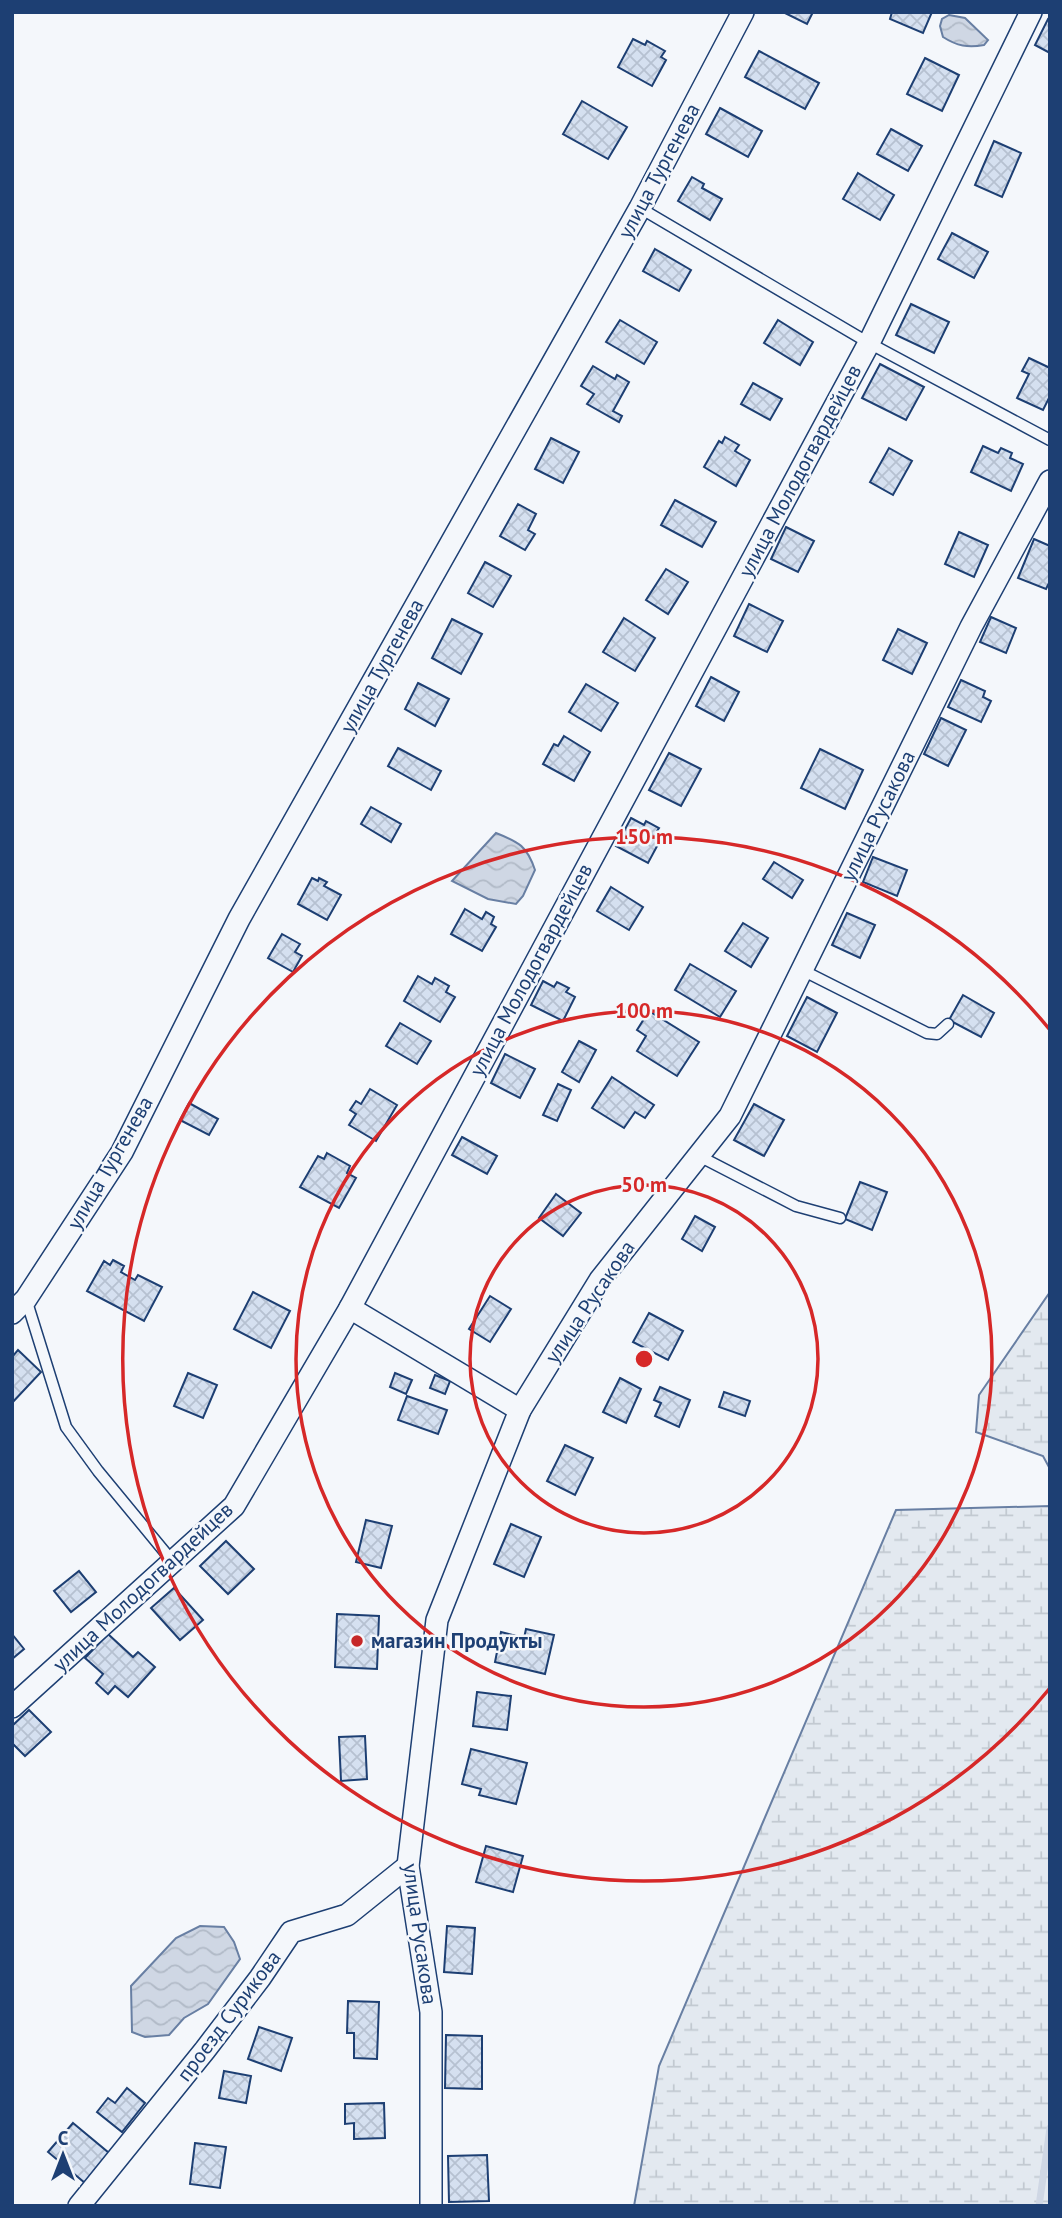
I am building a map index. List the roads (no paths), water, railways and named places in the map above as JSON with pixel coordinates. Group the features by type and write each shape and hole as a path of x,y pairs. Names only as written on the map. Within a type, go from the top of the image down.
{"street":[{"name":"улица Тургенева","path":"19,1306 122,1152 239,919 640,208 743,12"},
{"name":"улица Молодогвардейцев","path":"12,1707 234,1506 350,1308 869,342 1031,12"},
{"name":"улица Русакова","path":"431,2206 431,2012 408,1866 437,1620 520,1410 600,1280 730,1116 971,627 1050,481"},
{"path":"350,1308 520,1410"},
{"name":"проезд Сурикова","path":"79,2206 205,2050 291,1932 347,1915 408,1866"}],"lane":[{"path":"640,208 869,342 1050,440"},
{"path":"802,970 927,1033 937,1034 948,1024"},
{"path":"699,1156 796,1206 839,1218"},
{"path":"19,1306 66,1427 98,1471 173,1562"}],"water":[{"path":"949,15 965,18 988,40 984,45 968,46 943,37 940,26 942,19"},
{"path":"496,833 521,846 529,855 535,870 523,896 516,904 488,899 452,881"},
{"path":"200,1926 224,1927 234,1942 240,1959 208,2004 184,2018 169,2035 145,2037 132,2032 131,1986 176,1938"}],"waterway":[{"path":"1039,2206 1050,2128"}],"place":[{"name":"магазин Продукты","path":"357,1641"}]}
